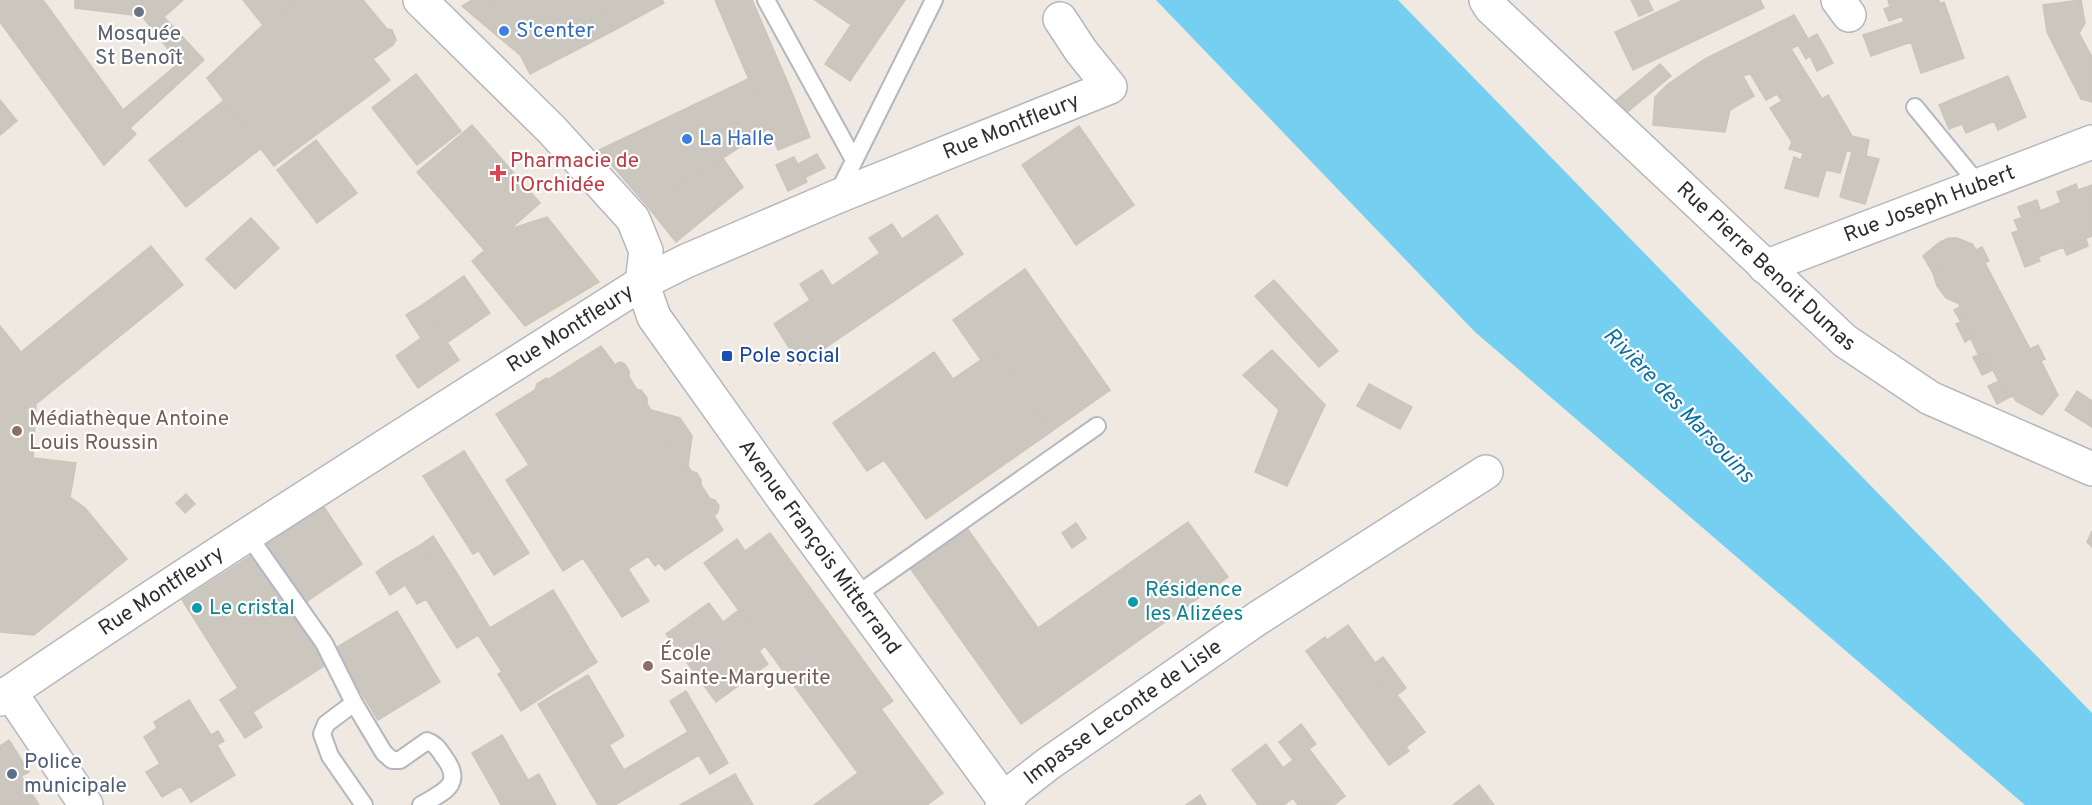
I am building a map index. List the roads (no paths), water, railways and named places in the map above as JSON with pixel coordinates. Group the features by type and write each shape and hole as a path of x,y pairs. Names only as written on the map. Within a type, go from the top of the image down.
{"street":[{"path":"420,0 552,130 633,219 646,251 642,283"},
{"name":"Rue Pierre Benoit Dumas","path":"1486,0 1491,8 1845,341 1930,398 2092,469"},
{"name":"Rue Montfleury","path":"5,695 642,283 686,261 836,197 1110,87 1081,51 1060,19"},
{"name":"Rue Joseph Hubert","path":"1765,267 2092,142"},
{"name":"Avenue François Mitterrand","path":"642,283 654,317 1005,804"},
{"name":"Impasse Leconte de Lisle","path":"1005,804 1017,788 1048,764 1258,618 1486,472"},
{"path":"5,695 86,805"}],"lane":[{"path":"766,0 854,160"},
{"path":"836,197 934,0"},
{"path":"1915,107 1979,185"},
{"path":"855,596 1097,426"},
{"path":"248,536 324,643 354,703 384,753 392,760 400,760 427,741 434,743 452,768 453,780 448,789 421,805"},
{"path":"354,703 327,724 322,734 330,756 364,805"}],"water":[{"name":"Rivière des Marsouins","path":"1156,0 1398,0 2092,713 2092,805 2025,805 1475,332"}],"place":[{"name":"Mosquée St Benoît","path":"139,12"},
{"name":"S'center","path":"504,31"},
{"name":"La Halle","path":"687,139"},
{"name":"Pharmacie de l'Orchidée","path":"498,173"},
{"name":"Pole social","path":"727,356"},
{"name":"Médiathèque Antoine Louis Roussin","path":"17,431"},
{"name":"Résidence les Alizées","path":"1133,602"},
{"name":"Le cristal","path":"197,608"},
{"name":"École Sainte-Marguerite","path":"648,666"},
{"name":"Police municipale","path":"12,774"}]}
